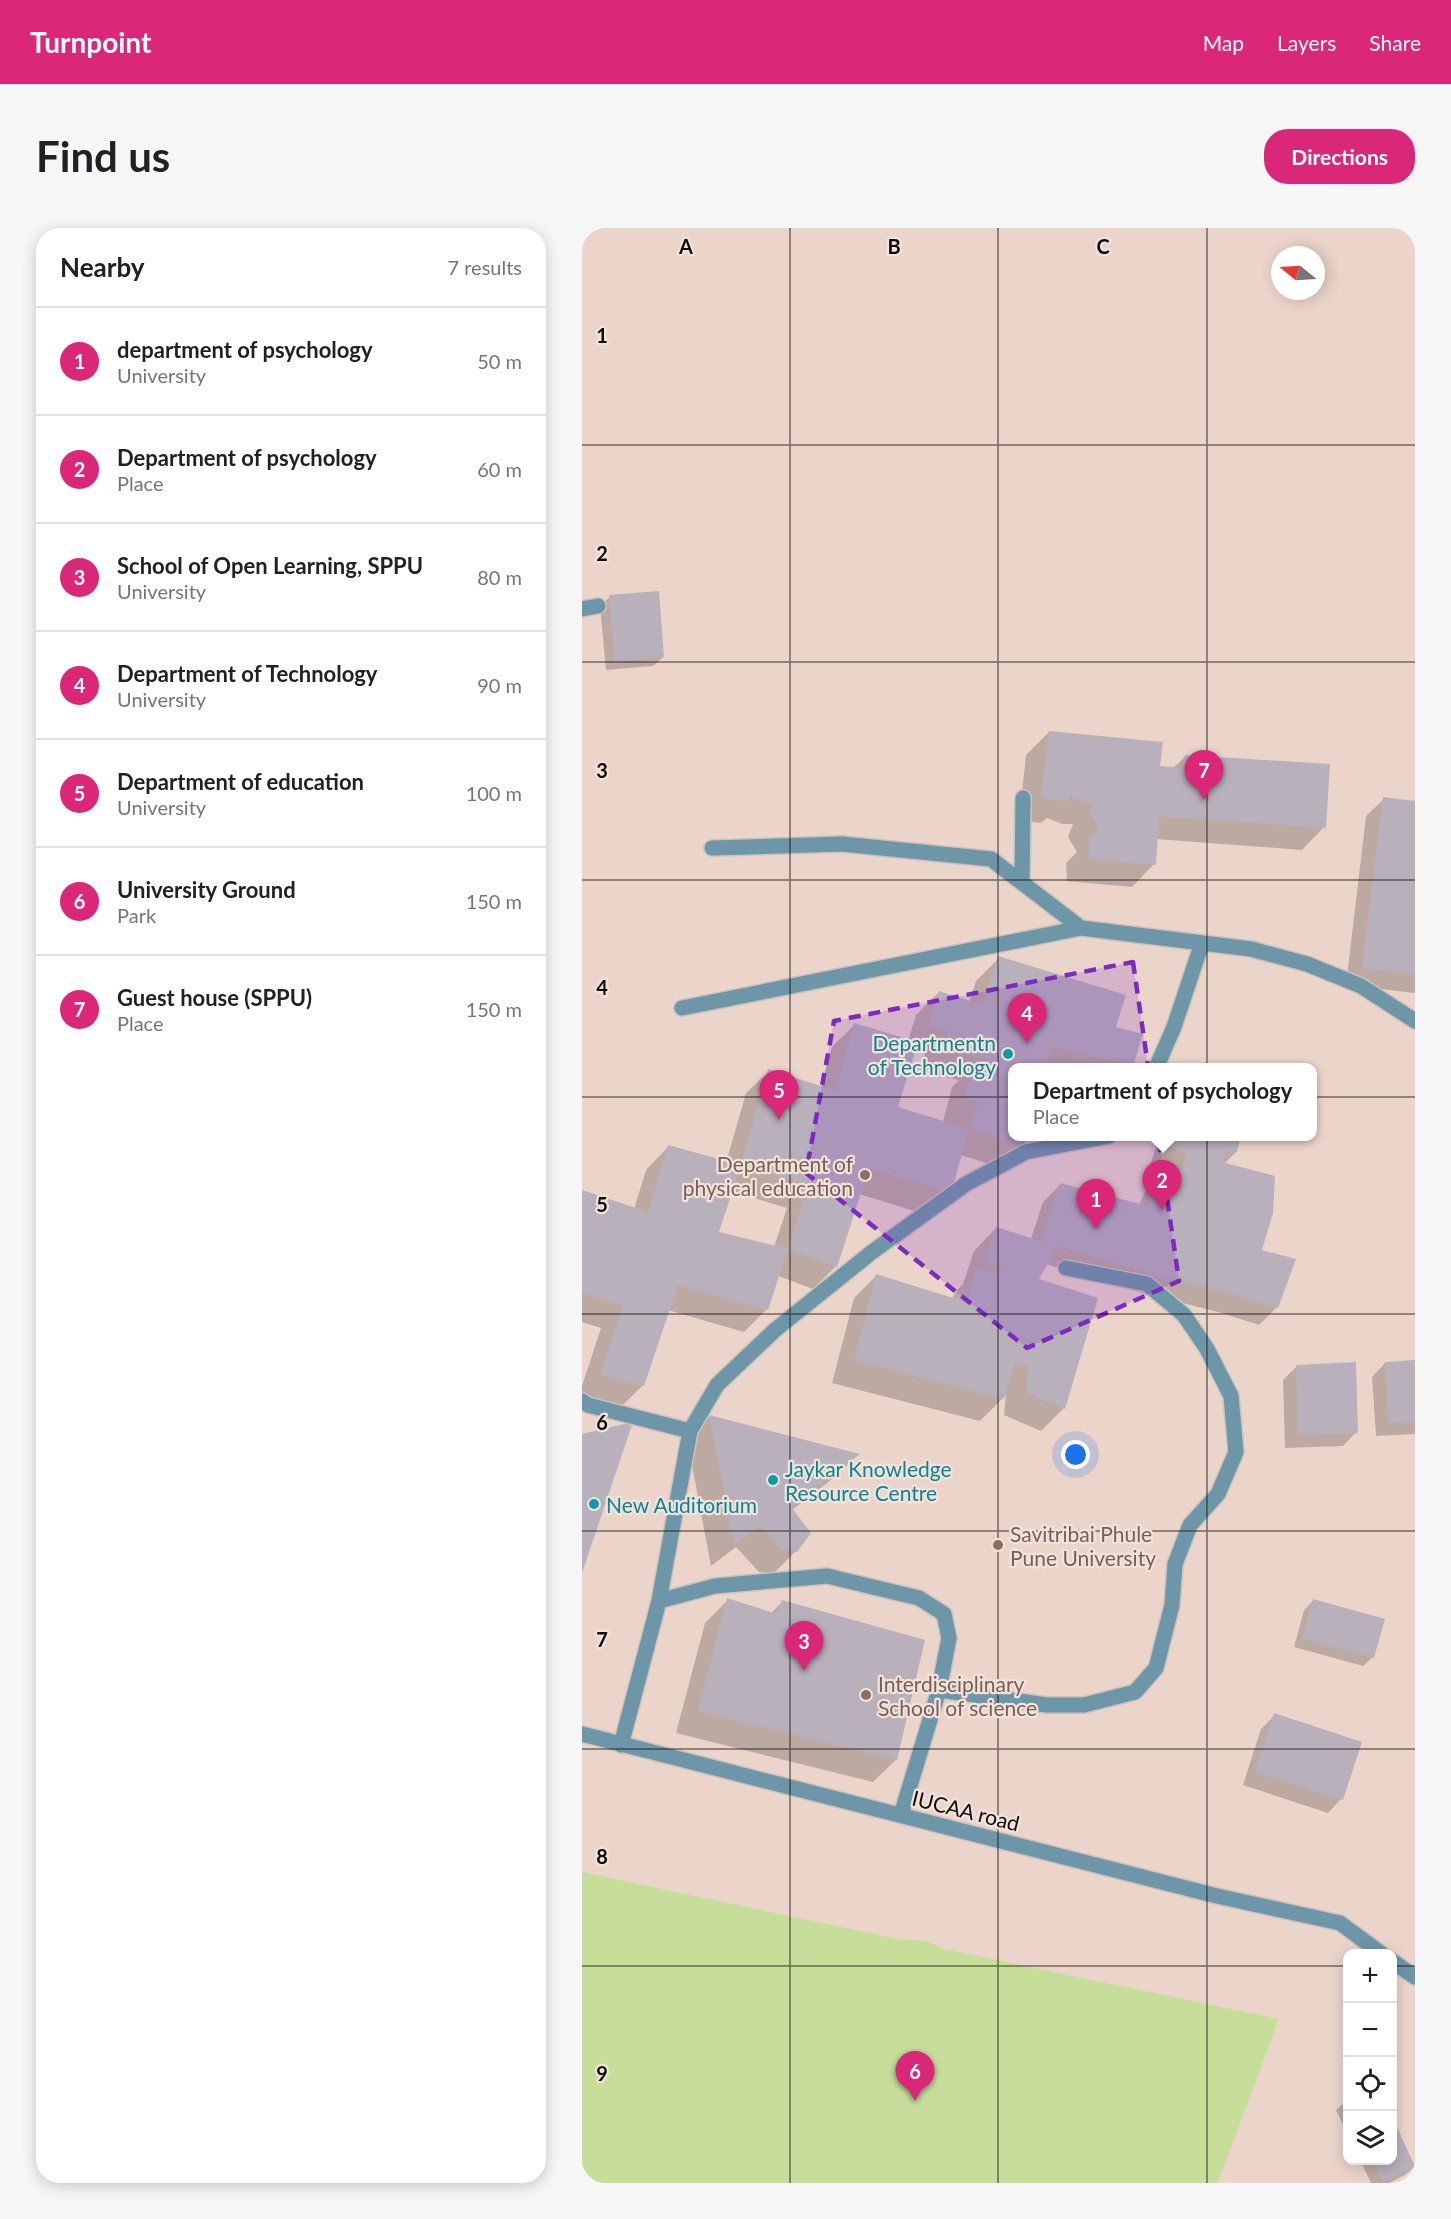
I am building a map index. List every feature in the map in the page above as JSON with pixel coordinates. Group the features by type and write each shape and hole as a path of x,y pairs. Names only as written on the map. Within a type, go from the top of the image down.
{"lane":[{"path":"582,609 598,606"},
{"path":"1022,883 1023,798"},
{"path":"712,848 842,844 991,859 1081,928"},
{"path":"682,1008 1081,928 1251,949 1307,964 1361,986 1415,1021"},
{"path":"1158,1063 1174,1027 1202,943"},
{"path":"621,1744 658,1601 690,1431 717,1386 775,1330 872,1252 966,1184 1026,1152 1087,1141"},
{"path":"939,1690 1047,1705 1084,1705 1135,1692 1156,1668 1172,1605 1175,1564 1190,1525 1218,1494 1236,1452 1231,1396 1207,1348 1184,1315 1147,1284 1066,1268"},
{"path":"582,1401 588,1405 690,1431"},
{"path":"658,1601 715,1586 827,1576 919,1598 944,1614 949,1638 939,1690 901,1815"},
{"name":"IUCAA road","path":"582,1734 1217,1896 1340,1923 1376,1949"},
{"path":"1397,1964 1415,1977"}],"highlighted area":[{"path":"1133,962 1179,1281 1027,1348 806,1173 834,1021"}],"shaded area":[{"name":"Savitribai Phule Pune University","path":"582,228 1415,228 1415,2183 582,2183"}],"green space":[{"path":"582,1872 898,1939 926,1941 945,1949 1279,2019 1218,2183 582,2183"}],"building":[{"path":"659,591 664,657 615,662 609,595"},
{"path":"1049,731 1163,742 1160,766 1183,768 1185,755 1330,764 1326,828 1159,816 1156,865 1089,859 1089,838 1099,828 1090,814 1094,802 1085,802 1071,796 1066,801 1041,798"},
{"path":"1383,797 1415,801 1415,974 1362,968"},
{"name":"Departmentn of Technology","path":"998,956 1126,995 1116,1027 1143,1034 1134,1063 1121,1063 1052,1046 1047,1063 1008,1063 1008,1140 969,1129 978,1102 965,1098 974,1063 989,1067 990,1060 942,1048 947,1031 928,1025 939,991 982,1005"},
{"path":"854,1023 918,1042 898,1107 969,1129 951,1193 869,1168 837,1267 788,1249 809,1185 741,1165 768,1069 836,1091"},
{"name":"Departmentn of Technology","path":"1010,1141 1025,1141 1024,1145"},
{"path":"1168,1141 1240,1141 1237,1152 1225,1151 1222,1162 1275,1176 1273,1213 1262,1250 1296,1259 1278,1308 1058,1246 1039,1279 1098,1298 1065,1409 1026,1392 1029,1367 1015,1363 1004,1399 854,1360 876,1274 966,1302 976,1269 996,1274 1002,1264 985,1262 996,1227 1050,1244 1041,1240 1060,1183 1148,1206 1161,1173 1181,1172 1187,1153 1167,1146"},
{"path":"668,1145 741,1165 719,1232 788,1249 768,1310 678,1285 644,1386 600,1375 623,1305 582,1293 582,1190 648,1212"},
{"path":"1415,1360 1415,1422 1389,1423 1385,1362"},
{"path":"1356,1362 1358,1433 1298,1435 1296,1365"},
{"name":"Jaykar Knowledge Resource Centre","path":"709,1415 860,1454 791,1507 811,1533 797,1552 782,1550 760,1526 734,1545"},
{"name":"New Auditorium","path":"633,1422 582,1573 582,1434"},
{"path":"727,1598 777,1614 782,1600 925,1640 897,1760 698,1711"},
{"path":"1313,1599 1385,1619 1374,1658 1302,1638"},
{"path":"1274,1713 1362,1742 1343,1800 1255,1772"},
{"path":"1397,2127 1415,2167 1384,2182 1376,2165 1397,2165"}],"place":[{"name":"Guest house (SPPU)","path":"1204,800"},
{"name":"Department of Technology","path":"1027,1043"},
{"name":"Departmentn of Technology","path":"1008,1054"},
{"name":"Department of education","path":"779,1120"},
{"name":"Department of physical education","path":"865,1175"},
{"name":"Department of psychology","path":"1162,1210"},
{"name":"department of psychology","path":"1096,1229"},
{"name":"Jaykar Knowledge Resource Centre","path":"773,1480"},
{"name":"New Auditorium","path":"594,1504"},
{"name":"Savitribai Phule Pune University","path":"998,1545"},
{"name":"School of Open Learning, SPPU","path":"804,1671"},
{"name":"Interdisciplinary School of science","path":"866,1695"},
{"name":"University Ground","path":"915,2101"}]}
